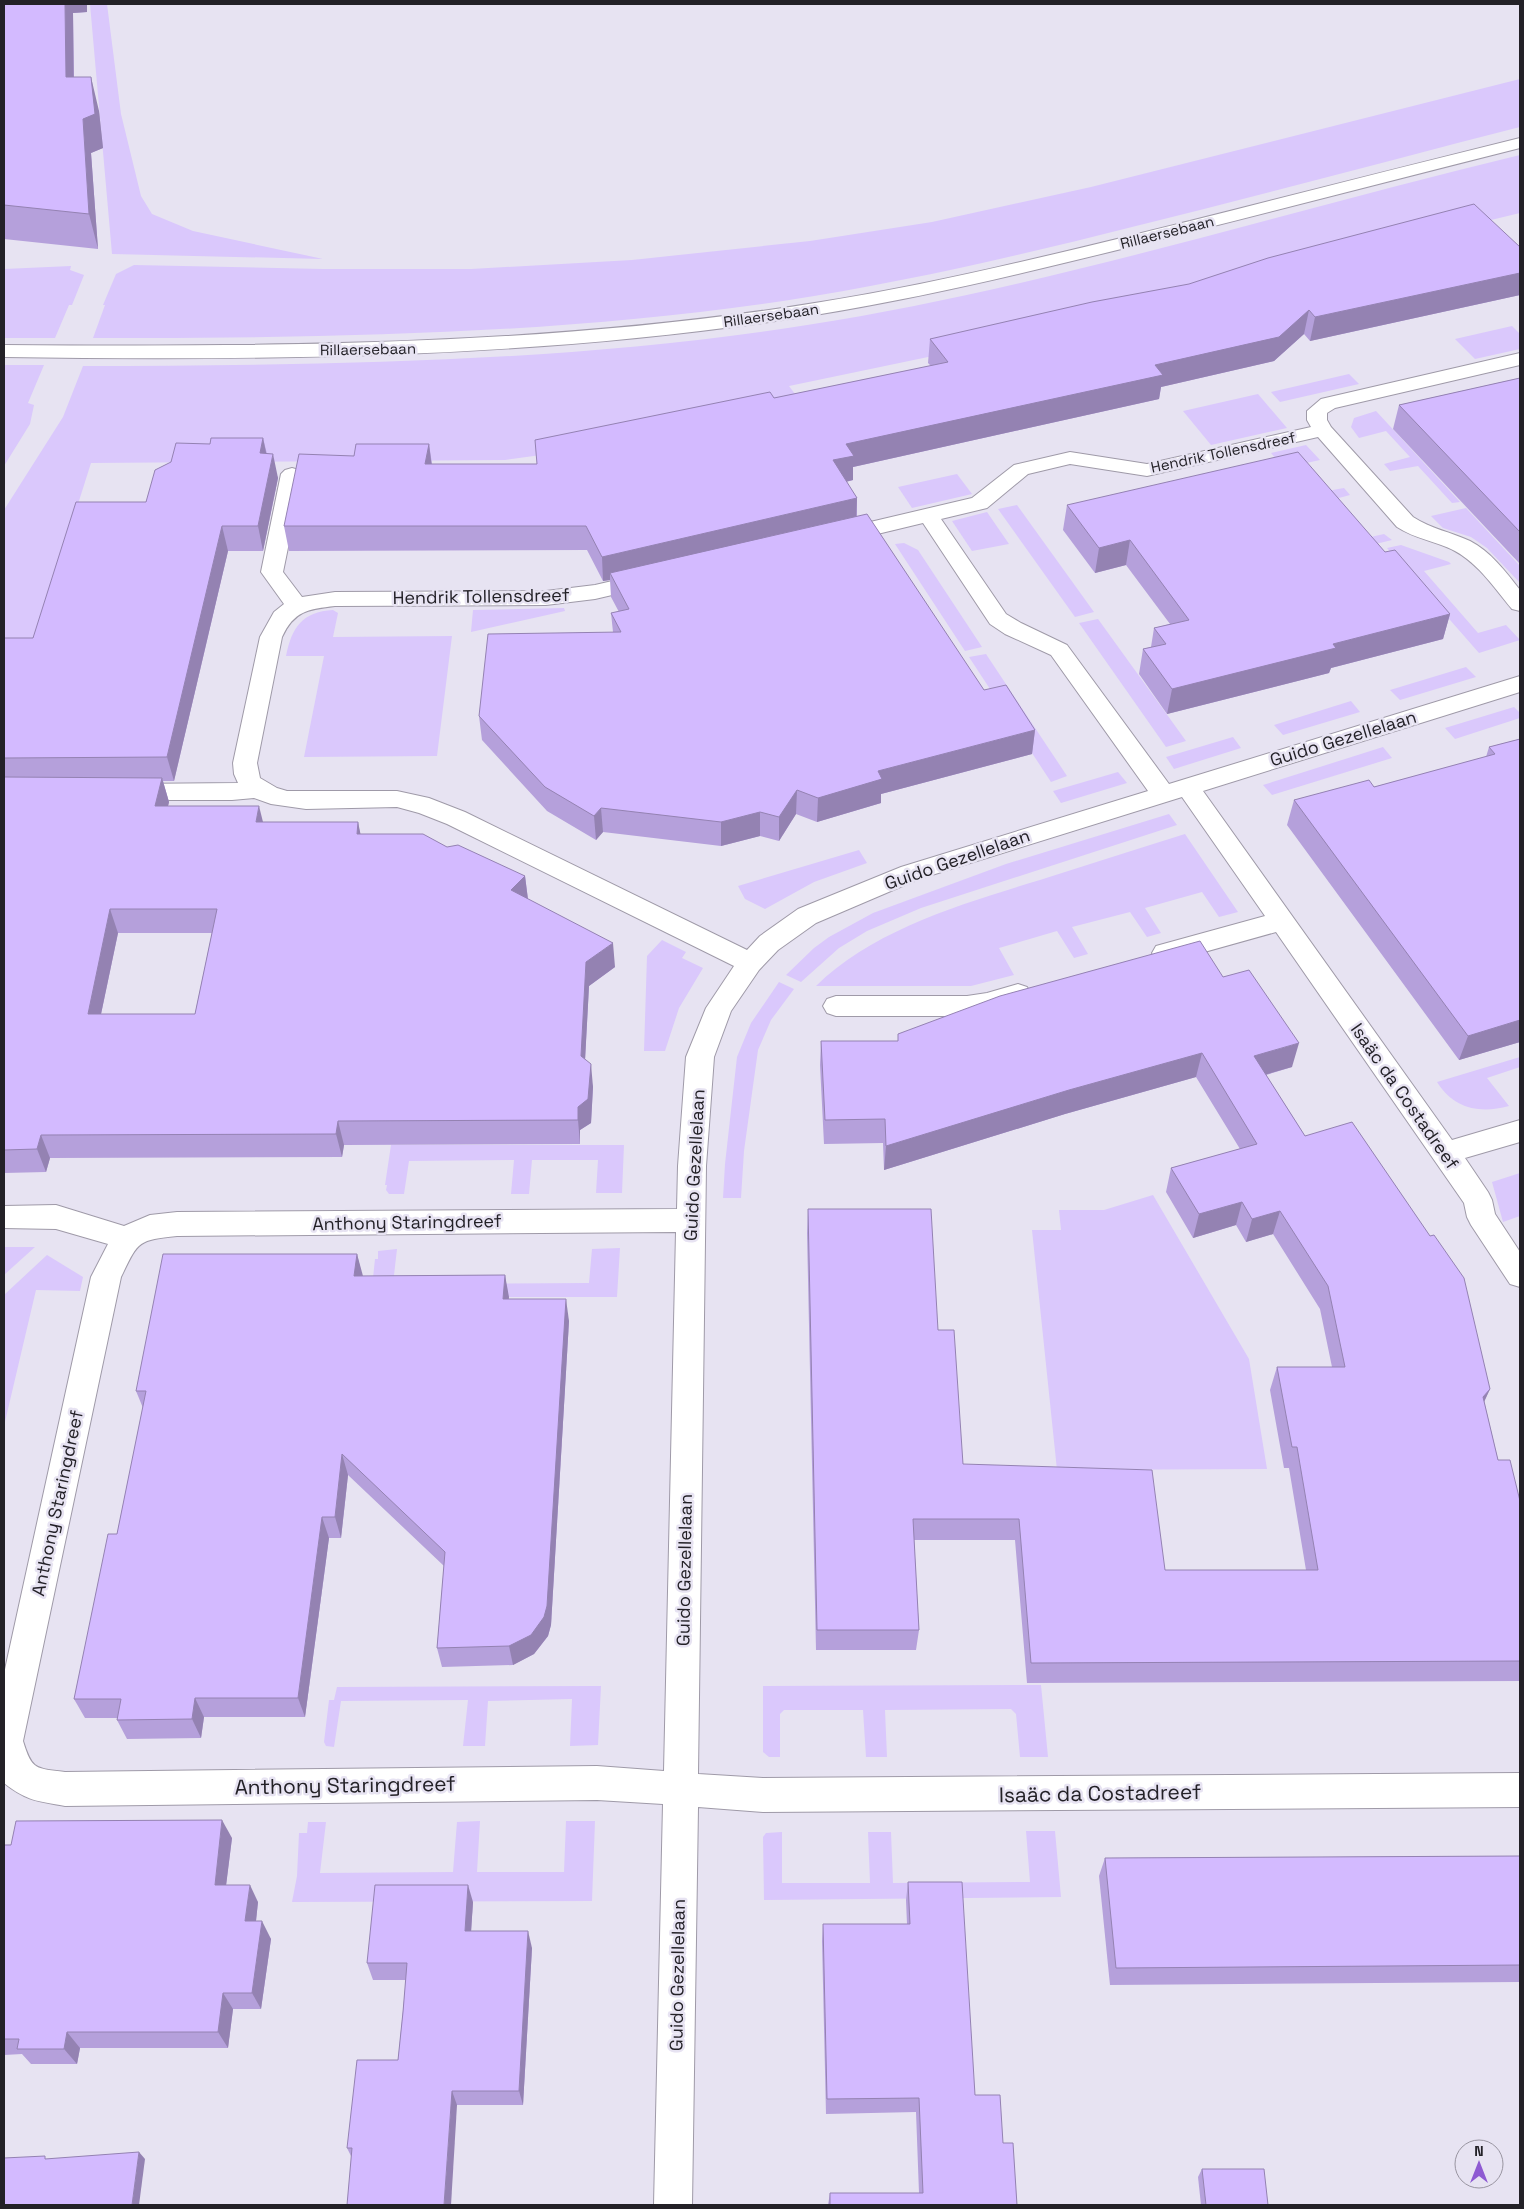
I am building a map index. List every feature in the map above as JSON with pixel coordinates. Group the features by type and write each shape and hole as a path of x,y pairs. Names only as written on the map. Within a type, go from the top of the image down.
{"street":[{"name":"Rillaersebaan","path":"4,351 240,352 410,348 670,330 873,300 1060,259 1520,143"},
{"name":"Hendrik Tollensdreef","path":"823,540 979,503 1021,469 1070,458 1147,470 1324,430 1317,420 1317,411 1328,403 1520,359"},
{"path":"1324,430 1404,522 1419,532 1462,546 1477,556 1520,604"},
{"path":"292,474 272,572 297,606"},
{"path":"928,515 998,619 1010,629 1044,640 1059,650 1175,790"},
{"name":"Hendrik Tollensdreef","path":"255,789 245,774 245,763 271,637 277,623 285,613 297,606 306,602 335,599 546,598 595,592 671,574"},
{"name":"Guido Gezellelaan","path":"673,2205 692,1166 700,1057 719,1008 750,964 769,943 807,916 910,873 1520,684"},
{"path":"109,792 232,792 255,789 276,798 308,800 397,799 425,806 456,818 750,964"},
{"name":"Isaäc da Costadreef","path":"1175,790 1283,921 1478,1200 1481,1218 1520,1275"},
{"path":"1144,959 1283,921"},
{"path":"836,1006 967,1006 987,1003 1042,987"},
{"path":"1446,1153 1520,1131"},
{"path":"4,1217 56,1217 126,1238"},
{"name":"Anthony Staringdreef","path":"680,1789 597,1783 65,1789 32,1784 9,1772 6,1741 106,1277 126,1238 150,1227 177,1224 691,1220"},
{"name":"Isaäc da Costadreef","path":"680,1789 763,1795 1520,1790"}],"shaded area":[{"path":"90,4 107,4 121,114 141,196 152,214 193,231 323,259 112,254"},
{"path":"1520,79 1520,127 1089,238 959,268 827,294 697,312 525,328 353,335 93,338 105,305 103,305 116,274 134,265 323,269 471,269 632,260 810,241 932,222 1091,187"},
{"path":"1520,155 1520,213 1491,220 1488,217 1086,324 789,386 801,402 563,452 505,460 91,463 28,662 4,662 4,510 63,417 83,366 355,363 536,354 717,338 807,325 897,309 1076,270"},
{"path":"71,266 70,270 84,275 72,305 69,305 55,338 4,338 4,269"},
{"path":"1512,326 1520,334 1520,349 1475,359 1455,339"},
{"path":"4,365 44,365 28,403 34,405 30,424 4,466"},
{"path":"1349,374 1359,384 1280,402 1271,392"},
{"path":"1258,394 1287,428 1211,445 1183,411"},
{"path":"1376,411 1460,502 1452,503 1418,466 1390,471 1384,464 1410,457 1386,431 1359,438 1351,427 1354,418"},
{"path":"1306,445 1320,460 1293,466 1316,493 1344,488 1350,495 1324,502 1357,540 1384,534 1392,540 1355,549 1271,453"},
{"path":"957,474 972,494 912,508 898,487"},
{"path":"1017,505 1094,612 1075,617 998,509"},
{"path":"1466,508 1520,566 1520,583 1487,548 1471,537 1443,528 1431,516"},
{"path":"987,512 1009,544 972,551 952,521"},
{"path":"904,543 918,550 982,647 965,651 895,544"},
{"path":"1401,545 1451,564 1424,571 1478,633 1506,625 1520,640 1479,653 1387,548"},
{"path":"564,608 565,611 471,632 473,610"},
{"path":"333,610 338,613 333,637 452,636 437,756 304,757 324,656 286,656 295,629 300,623 313,614"},
{"path":"1098,619 1186,741 1166,747 1079,623"},
{"path":"986,654 1067,776 1051,782 969,657"},
{"path":"1466,667 1476,677 1400,700 1390,690"},
{"path":"1351,701 1360,712 1283,735 1274,725"},
{"path":"1514,707 1520,713 1520,718 1455,739 1445,728"},
{"path":"1233,737 1241,748 1174,769 1166,757"},
{"path":"1383,747 1392,758 1272,795 1263,785"},
{"path":"1118,772 1127,783 1061,803 1053,791"},
{"path":"1169,814 1177,825 921,908 867,931 839,948 801,982 786,975 814,948 829,937 873,913 1006,864"},
{"path":"1185,834 1238,912 1219,917 1202,892 1145,908 1161,933 1147,937 1130,912 1072,927 1088,954 1074,958 1057,931 999,948 1014,975 971,986 816,986 839,966 864,949 891,934 950,909"},
{"path":"859,850 867,863 814,882 765,909 745,899 738,886"},
{"path":"662,940 686,952 682,958 703,968 679,1008 665,1051 644,1051 647,956"},
{"path":"779,982 794,989 771,1020 758,1050 744,1151 741,1198 723,1198 737,1057 751,1023"},
{"path":"1520,1057 1520,1067 1487,1078 1509,1106 1488,1109 1468,1107 1451,1098 1437,1082"},
{"path":"391,1145 624,1145 622,1193 596,1193 598,1160 532,1160 529,1194 511,1194 514,1160 409,1161 404,1194 389,1194 386,1190 387,1185 385,1185"},
{"path":"1520,1173 1520,1216 1503,1222 1492,1182"},
{"path":"1153,1195 1249,1359 1267,1469 1057,1470 1032,1230 1061,1230 1059,1210 1104,1210"},
{"path":"4,1247 35,1247 4,1275"},
{"path":"620,1248 617,1297 371,1297 375,1259 378,1259 378,1251 397,1249 393,1284 589,1283 592,1249"},
{"path":"47,1255 83,1277 80,1291 36,1290 4,1426 4,1295"},
{"path":"1041,1685 1048,1757 1020,1757 1016,1714 1011,1709 885,1710 887,1757 866,1757 863,1710 784,1710 780,1714 780,1757 769,1757 763,1752 763,1686"},
{"path":"601,1686 598,1745 570,1746 572,1699 488,1701 485,1746 463,1746 468,1700 341,1701 334,1747 326,1746 324,1742 329,1700 334,1700 337,1687"},
{"path":"480,1821 477,1872 564,1872 566,1821 595,1821 592,1901 292,1902 297,1876 299,1833 307,1833 308,1822 326,1822 320,1873 453,1872 457,1822"},
{"path":"1026,1831 1055,1831 1061,1897 764,1900 763,1837 766,1833 782,1832 782,1883 870,1883 868,1832 891,1832 893,1883 1030,1882"}],"building":[{"path":"4,4 65,4 66,77 91,77 95,114 83,119 89,214 4,205"},
{"path":"1474,204 1520,247 1520,273 1315,317 1309,310 1279,337 1155,365 1163,375 846,444 854,456 833,460 857,498 602,557 586,526 284,526 299,454 354,456 356,444 429,444 425,464 537,464 535,440 770,392 774,398 948,362 930,339 1092,302 1189,284 1268,258"},
{"path":"1520,378 1520,532 1399,405"},
{"path":"211,438 263,438 260,453 273,454 258,526 222,526 167,757 4,758 4,638 33,638 76,502 146,502 155,470 171,462 176,443 210,444"},
{"path":"1298,452 1385,552 1395,550 1450,614 1333,644 1336,648 1172,689 1143,649 1166,644 1154,628 1189,620 1130,540 1099,548 1067,505"},
{"path":"867,514 984,690 1006,685 1035,730 878,771 882,779 818,798 797,790 779,817 760,812 721,822 601,808 594,816 545,787 479,716 488,634 621,632 611,613 629,609 610,573"},
{"path":"1520,739 1520,1020 1468,1036 1294,800 1369,780 1374,787 1495,754 1489,747"},
{"path":"4,777 162,778 155,806 259,806 256,822 358,822 357,834 423,834 447,847 458,845 525,876 511,890 613,943 586,962 581,1056 591,1064 588,1099 578,1107 578,1120 338,1121 336,1134 41,1135 37,1149 4,1150","holes":["110,909 217,909 195,1014 88,1014"]},
{"path":"1200,941 1223,977 1249,970 1299,1043 1254,1056 1305,1136 1352,1122 1430,1236 1434,1235 1464,1278 1490,1389 1483,1397 1498,1460 1510,1460 1520,1501 1520,1661 1031,1663 1019,1519 913,1519 919,1630 817,1630 808,1209 931,1209 938,1330 954,1330 963,1464 1152,1470 1165,1570 1318,1570 1297,1447 1292,1447 1277,1367 1345,1367 1328,1286 1280,1211 1252,1219 1242,1202 1199,1214 1171,1168 1257,1144 1202,1053 1069,1090 886,1146 885,1119 825,1120 821,1041 898,1041 898,1034 1000,996"},
{"path":"163,1254 357,1254 354,1276 505,1275 503,1299 566,1299 547,1606 544,1617 531,1635 509,1646 437,1648 445,1552 342,1454 335,1517 322,1517 298,1698 195,1698 192,1719 117,1720 121,1699 74,1699 108,1534 117,1534 146,1391 136,1391"},
{"path":"222,1820 215,1885 250,1885 245,1921 262,1921 252,1993 223,1993 218,2032 67,2032 64,2049 17,2049 19,2039 4,2039 4,1845 11,1845 16,1821"},
{"path":"1520,1856 1520,1965 1116,1968 1105,1858"},
{"path":"908,1882 962,1882 975,2095 1000,2095 1003,2143 1013,2143 1017,2205 830,2205 830,2193 923,2193 919,2098 827,2099 823,1924 910,1924"},
{"path":"375,1885 468,1885 465,1931 528,1931 519,2091 452,2091 444,2205 347,2205 352,2148 347,2148 357,2060 398,2060 403,2012 407,1963 367,1963"},
{"path":"139,2152 132,2205 4,2205 4,2158 45,2156 45,2159"},
{"path":"1202,2169 1264,2169 1268,2205 1206,2205"}]}
